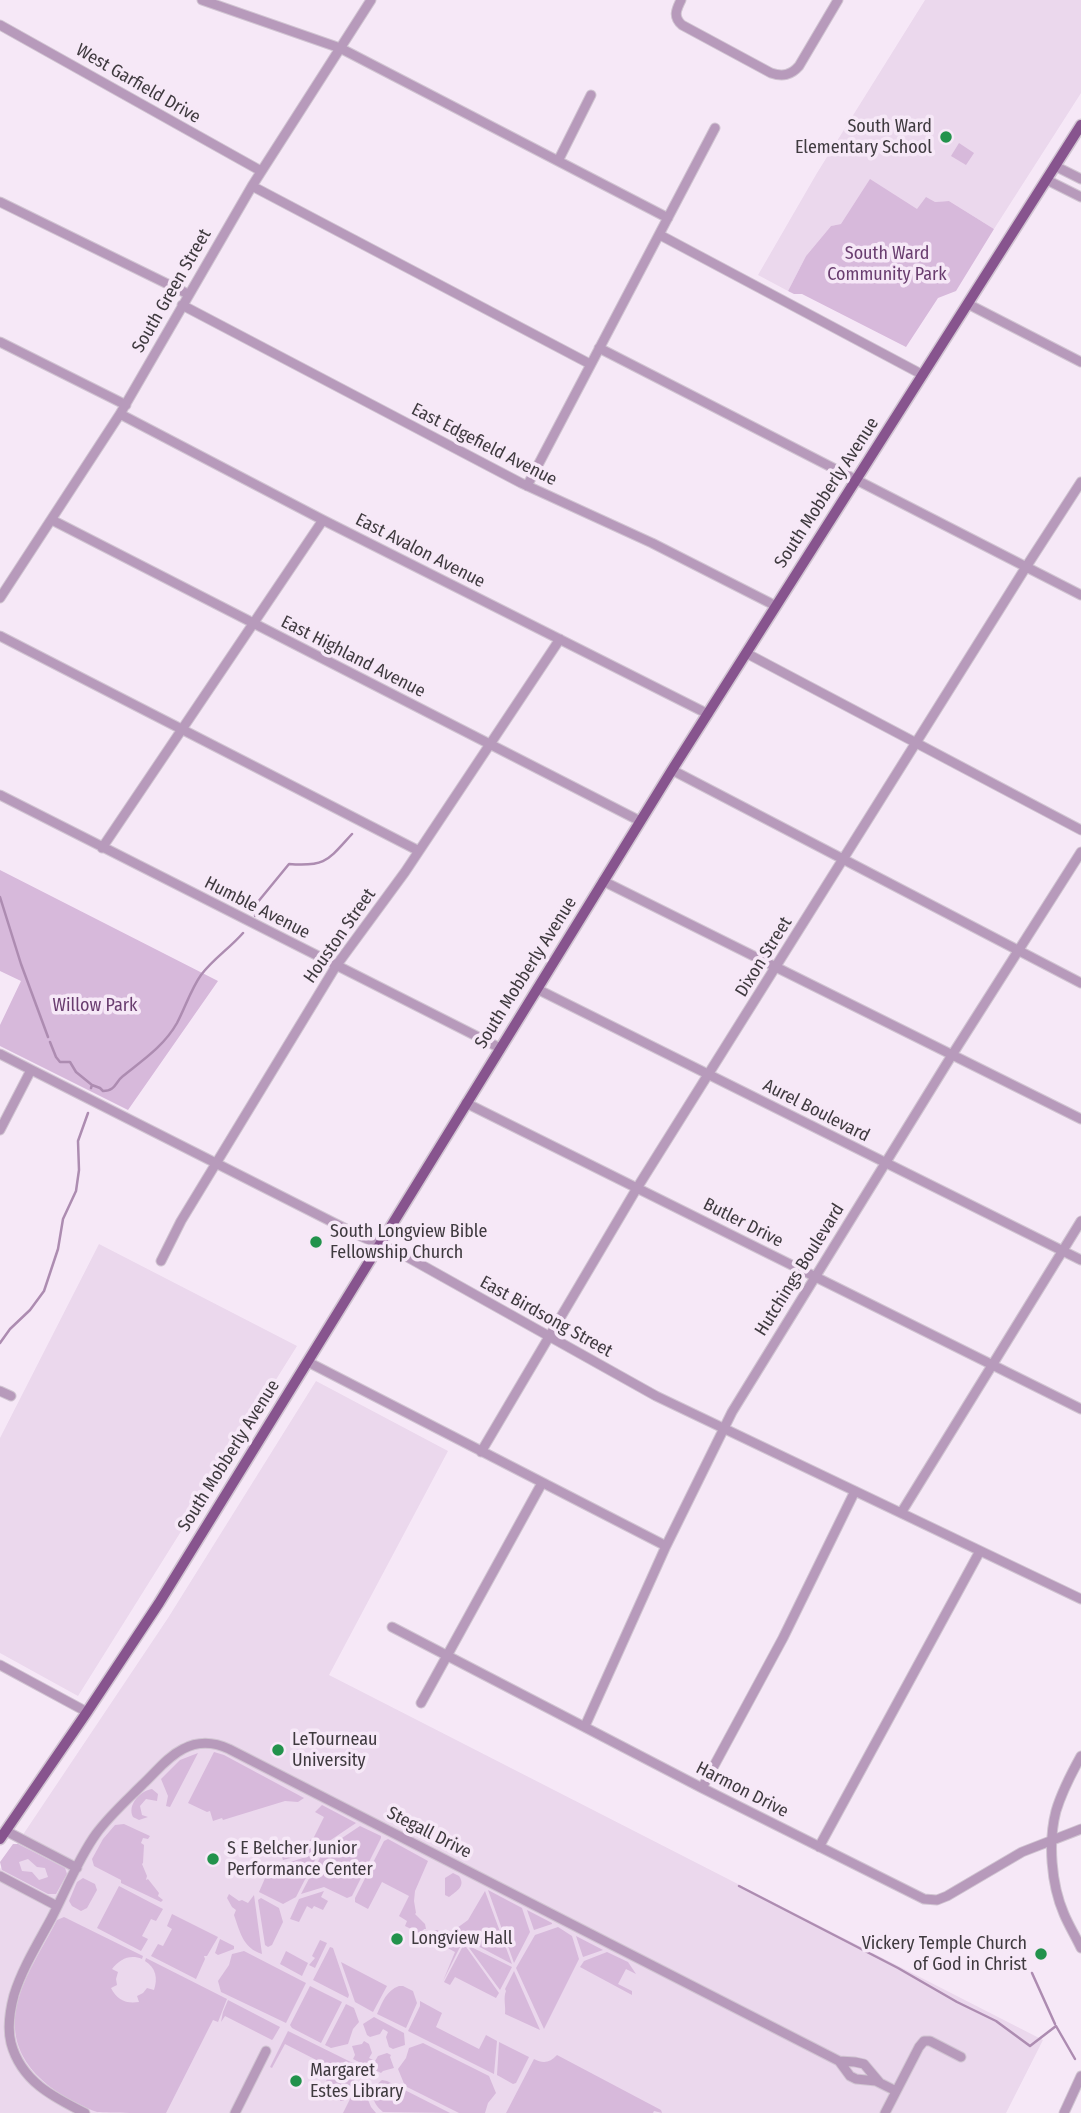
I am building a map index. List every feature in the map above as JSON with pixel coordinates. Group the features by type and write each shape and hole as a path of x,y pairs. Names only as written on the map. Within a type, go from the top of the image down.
{"main road":[{"name":"South Mobberly Avenue","path":"3,1835 159,1603 603,880 1081,125"}],"street":[{"path":"202,0 340,48 668,218"},
{"name":"South Green Street","path":"0,598 126,405 261,171 371,0"},
{"path":"681,0 676,13 682,25 771,73 784,76 799,66 838,0"},
{"name":"West Garfield Drive","path":"0,24 261,171"},
{"path":"558,161 592,95"},
{"path":"527,486 715,128"},
{"path":"1055,166 1081,179"},
{"path":"1047,180 1081,197"},
{"path":"252,186 590,364"},
{"path":"0,202 188,294"},
{"path":"660,235 923,375"},
{"path":"968,304 1081,362"},
{"name":"East Edgefield Avenue","path":"182,305 527,486 776,606"},
{"path":"0,342 126,405"},
{"path":"599,348 1081,595"},
{"name":"East Avalon Avenue","path":"120,414 323,520 708,714"},
{"name":"Dixon Street","path":"481,1452 637,1188 1081,482"},
{"name":"East Highland Avenue","path":"52,520 640,821"},
{"path":"102,848 323,520"},
{"path":"0,636 419,850"},
{"name":"Houston Street","path":"161,1261 181,1221 336,966 419,850 561,639"},
{"path":"746,653 1081,830"},
{"path":"672,770 1081,983"},
{"name":"Humble Avenue","path":"0,795 500,1048"},
{"name":"Hutchings Boulevard","path":"585,1726 666,1546 723,1429 952,1055 1081,852"},
{"path":"603,880 1081,1119"},
{"name":"Aurel Boulevard","path":"537,989 1081,1260"},
{"name":"East Birdsong Street","path":"0,1054 402,1254 642,1388 723,1429 1081,1599"},
{"path":"0,1130 31,1070"},
{"name":"Butler Drive","path":"466,1103 1081,1409"},
{"path":"901,1513 1081,1221"},
{"path":"308,1363 666,1546"},
{"path":"0,1391 10,1396"},
{"path":"421,1703 542,1483"},
{"path":"702,1788 783,1638 855,1491"},
{"path":"819,1847 980,1551"},
{"name":"Harmon Drive","path":"391,1627 917,1896 937,1900 947,1896 1012,1857 1081,1829"},
{"path":"0,1665 87,1712"},
{"name":"Stegall Drive","path":"85,2113 49,2094 35,2083 17,2059 10,2035 10,2016 17,1987 99,1830 173,1755 195,1744 218,1744 839,2061 864,2064 880,2083"},
{"path":"1081,1756 1057,1809 1052,1840 1058,1896 1081,1948"},
{"path":"3,1835 77,1868"},
{"path":"0,1876 57,1906"},
{"path":"885,2113 924,2041 930,2041 961,2057"},
{"path":"235,2113 266,2051"},
{"name":"Stegall Drive","path":"839,2061 850,2076 880,2083 896,2091"},
{"path":"1064,2113 1077,2097 1081,2076"}],"shaded area":[{"name":"South Ward Elementary School","path":"925,0 1081,0 1081,93 994,229 949,201 935,202 917,210 831,226 806,256 788,291 758,275 817,173"},
{"path":"99,1244 297,1346 78,1696 0,1653 0,1438"},
{"name":"LeTourneau University","path":"316,1381 448,1451 329,1675 1043,2040 1006,2113 0,2113 0,1869 168,1618"}],"green space":[{"path":"959,143 974,153 966,165 951,156"},
{"name":"South Ward Community Park","path":"870,179 917,209 926,197 935,202 949,201 994,229 956,291 938,298 906,347 802,294 788,291 806,256 831,226 841,224"},
{"name":"Willow Park","path":"0,870 218,981 128,1110 0,1046 0,1025 21,981 0,971"},
{"path":"214,1752 304,1798 298,1802 285,1801 213,1821 210,1811 188,1803"},
{"path":"198,1753 170,1807 166,1806 168,1796 161,1779 180,1760"},
{"path":"152,1789 158,1794 157,1801 146,1799 140,1806 142,1815 148,1817 139,1820 133,1817 133,1803 143,1793"},
{"path":"322,1805 356,1823 313,1852 283,1860 281,1854 292,1850 291,1846 313,1839 324,1817 315,1812"},
{"path":"124,1824 150,1836 148,1839 143,1838 141,1843 144,1845 142,1864 146,1880 148,1879 159,1893 158,1896 163,1900 161,1902 121,1883 121,1880 94,1866 92,1859 103,1839 115,1825"},
{"path":"360,1826 381,1838 352,1896 347,1898 324,1887 301,1894 324,1850"},
{"path":"388,1839 428,1861 415,1891 414,1901 415,1914 425,1924 426,1929 421,1934 405,1926 407,1921 399,1916 409,1896 382,1882 368,1909 355,1902 384,1841"},
{"path":"13,1844 18,1844 65,1868 67,1874 56,1894 48,1894 2,1870 0,1862","holes":["28,1859 37,1867 45,1868 48,1877 39,1880 32,1872 22,1871 19,1862"]},
{"path":"315,1854 317,1856 296,1897 283,1904 259,1892 269,1869"},
{"path":"453,1873 459,1876 462,1883 449,1897 445,1895 445,1878"},
{"path":"83,1878 95,1884 97,1890 87,1908 81,1911 69,1901 77,1882"},
{"path":"119,1886 163,1909 156,1921 151,1919 142,1936 148,1939 141,1951 97,1928"},
{"path":"488,1890 522,1908 530,1932 514,1963"},
{"path":"324,1891 321,1897 328,1901 323,1910 307,1906 299,1922 290,1919 299,1899"},
{"path":"485,1891 512,1964 457,1935 457,1928 468,1920"},
{"path":"229,1894 248,1903 254,1895 262,1954 250,1948 243,1939 234,1915 236,1910 227,1898"},
{"path":"261,1898 279,1908 283,1922 272,1945 268,1947 265,1945 258,1900"},
{"path":"527,1910 552,1923 552,1924 534,1930"},
{"path":"172,1914 218,1937 207,1956 204,1956 196,1979 151,1956 158,1944 163,1946 172,1929 167,1926"},
{"path":"64,1917 143,1956 142,1959 126,1958 112,1969 118,1972 117,1985 111,1988 122,2000 139,2002 137,1996 147,1988 154,1990 155,1974 145,1961 146,1958 227,1999 218,2022 213,2020 166,2113 94,2111 48,2085 26,2062 15,2033 19,1997 57,1920"},
{"path":"558,1927 572,1936 579,1959 544,2029 516,1968 535,1935"},
{"path":"437,1930 462,1943 443,1981 455,1952 431,1939 433,1931"},
{"path":"576,1936 603,1950 583,1957"},
{"path":"220,1939 234,1946 234,1949 218,1955 215,1953"},
{"path":"320,1940 327,1943 315,1968 309,1965 315,1958 312,1956"},
{"path":"464,1944 499,1993 496,1998 455,1977 450,1985 444,1982"},
{"path":"467,1945 512,1967 500,1990"},
{"path":"330,1947 333,1948 348,1998 313,1980"},
{"path":"244,1951 306,1983 286,2023 221,1992 218,1981 229,1965 232,1954"},
{"path":"286,1951 308,1963 302,1976 280,1964"},
{"path":"607,1952 628,1962 636,1974 626,1969 618,1984 632,1991 632,1995 580,1967 584,1961"},
{"path":"341,1962 387,1986 373,2012 355,2002"},
{"path":"514,1971 540,2030 505,2014 505,1989"},
{"path":"310,1986 342,2002 321,2043 290,2025"},
{"path":"399,1986 413,1991 417,2003 406,2028 377,2014 388,1994"},
{"path":"228,2000 280,2027 273,2039 225,2016 221,2022"},
{"path":"420,2001 442,2013 436,2027 479,2049 486,2035 497,2041 494,2074 408,2031"},
{"path":"346,2004 354,2008 359,2022 353,2029 348,2044 331,2048 325,2045"},
{"path":"374,2017 404,2033 405,2045 393,2049 389,2047 386,2037 388,2032 383,2029 380,2034 370,2037 367,2035 363,2024"},
{"path":"288,2031 361,2067 344,2101 340,2101 343,2094 335,2090 331,2097 321,2092 332,2068 285,2044 272,2068 270,2067"},
{"path":"364,2041 369,2044 372,2053 369,2058 375,2061 378,2056 387,2053 391,2055 394,2068 381,2073 353,2059 355,2055 352,2046"},
{"path":"499,2042 529,2057 516,2083 497,2075"},
{"path":"423,2043 489,2076 496,2093 488,2103 485,2113 459,2113 405,2086 398,2069 409,2048"},
{"path":"557,2055 661,2110 662,2113 506,2113 534,2059 546,2062"},
{"path":"382,2080 450,2113 383,2112 373,2096 375,2088"},
{"path":"358,2083 361,2083 376,2113 343,2113"}],"waterway":[{"path":"255,916 257,903 289,864 319,863 331,856 352,834"},
{"path":"0,897 48,1037"},
{"path":"92,1085 103,1091 110,1090 159,1046 177,1023 201,975 243,933"},
{"path":"50,1042 60,1062 70,1062 76,1072 92,1085 91,1088"},
{"path":"0,1343 44,1291 58,1249 63,1219 76,1191 79,1170 78,1141 88,1113"},
{"path":"739,1886 996,2021 1030,2046 1056,2026 1075,2059"},
{"path":"1032,1973 1055,2024"}],"place":[{"name":"South Ward Elementary School","path":"946,137"},
{"name":"South Longview Bible Fellowship Church","path":"316,1242"},
{"name":"LeTourneau University","path":"278,1750"},
{"name":"S E Belcher Junior Performance Center","path":"213,1859"},
{"name":"Longview Hall","path":"397,1939"},
{"name":"Vickery Temple Church of God in Christ","path":"1041,1954"},
{"name":"Margaret Estes Library","path":"296,2081"}]}
